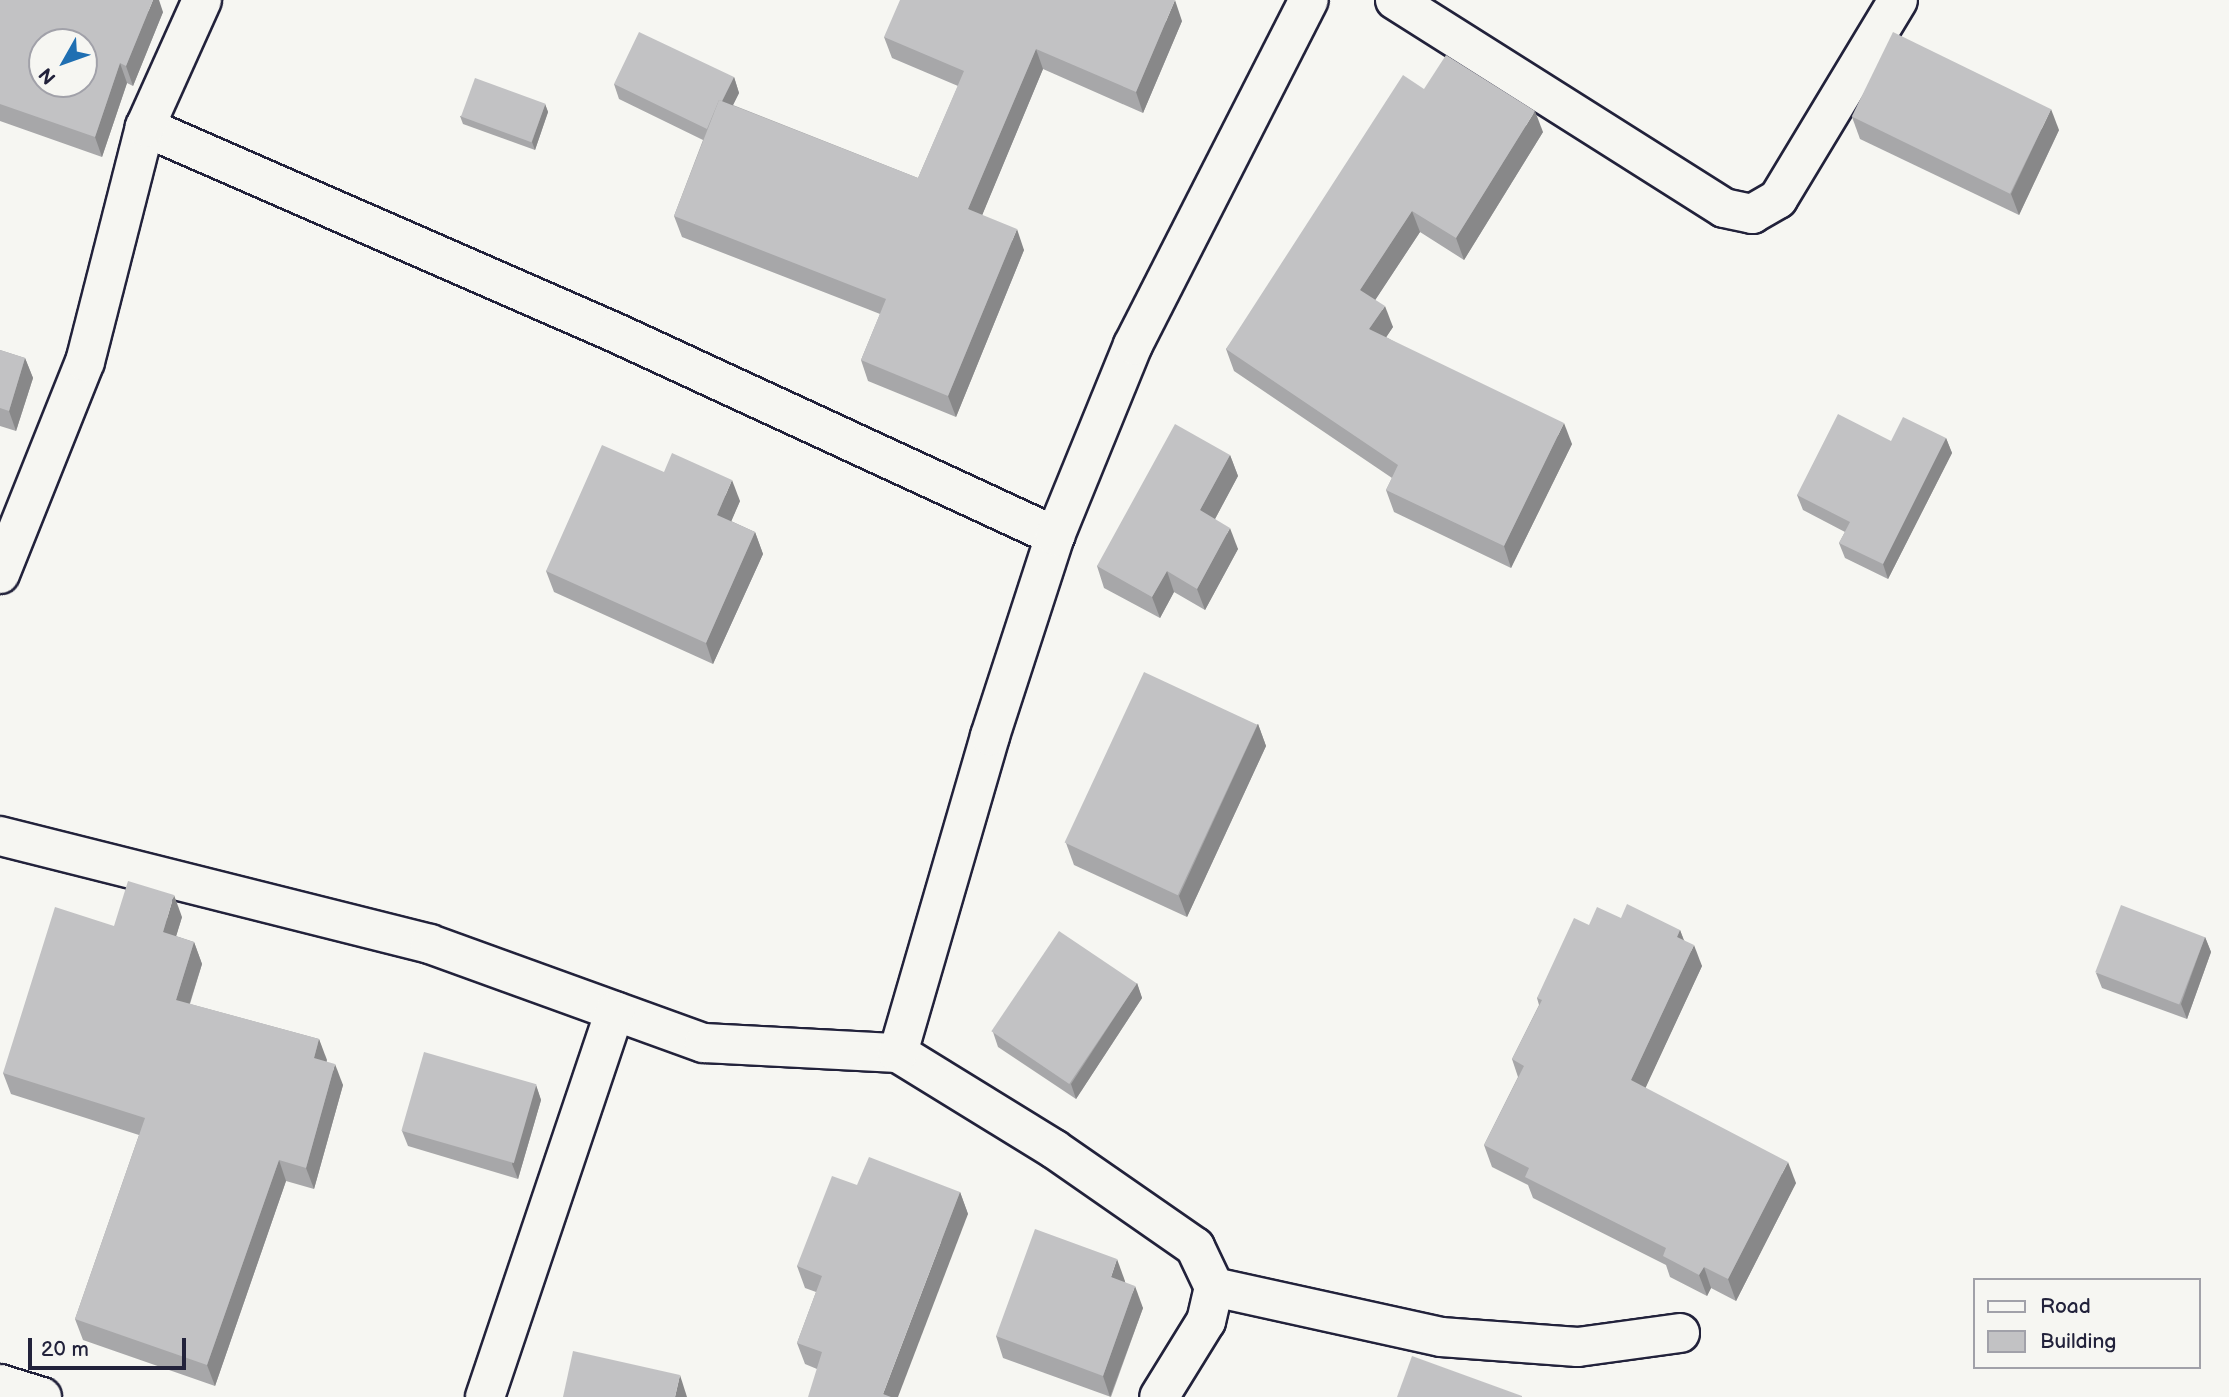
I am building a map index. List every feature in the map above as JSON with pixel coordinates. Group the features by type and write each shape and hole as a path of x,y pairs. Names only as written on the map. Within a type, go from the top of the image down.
{"street":[{"path":"0,574 85,362 145,127 202,0"},
{"path":"898,1053 989,736 1055,536 1133,345 1309,0"},
{"path":"1395,0 1724,208 1752,214 1778,200 1898,0"},
{"path":"145,127 616,333 1055,536"},
{"path":"0,836 430,944 704,1043 898,1053 1054,1149 1195,1247 1214,1287 1206,1321 1159,1397"},
{"path":"485,1397 615,1011"},
{"path":"1214,1287 1441,1337 1578,1347 1680,1334"},
{"path":"0,1384 42,1397"}],"building":[{"path":"0,0 153,0 126,66 120,63 95,137 0,104"},
{"path":"900,0 1175,0 1136,92 1036,49 968,209 1017,229 948,396 861,360 886,299 674,216 719,100 918,178 964,71 884,37"},
{"path":"639,32 734,77 722,101 719,100 707,129 614,84"},
{"path":"1893,32 2051,109 2010,194 1852,116"},
{"path":"1446,55 1535,111 1456,238 1412,211 1360,290 1385,306 1369,329 1564,423 1504,546 1386,490 1398,465 1226,349 1403,75 1424,89"},
{"path":"475,78 545,104 531,142 461,117"},
{"path":"0,350 25,358 9,411 0,408"},
{"path":"1838,414 1891,441 1903,417 1946,438 1883,564 1839,543 1850,522 1797,495"},
{"path":"1175,424 1230,455 1200,510 1230,528 1197,589 1167,571 1152,597 1097,566"},
{"path":"602,445 664,472 672,453 732,480 717,515 755,532 706,643 546,571"},
{"path":"1144,672 1257,725 1178,895 1065,842"},
{"path":"128,881 174,895 163,932 194,942 176,1000 319,1039 314,1058 335,1064 306,1168 279,1160 207,1365 75,1319 145,1118 3,1073 55,907 114,926"},
{"path":"1627,904 1680,930 1677,937 1694,945 1631,1080 1788,1162 1728,1279 1704,1267 1699,1275 1663,1256 1666,1248 1525,1177 1529,1168 1484,1145 1524,1066 1512,1059 1542,1000 1537,998 1574,918 1589,925 1597,907 1621,918"},
{"path":"2121,905 2205,937 2179,1004 2095,972"},
{"path":"1059,931 1137,984 1069,1084 991,1031"},
{"path":"424,1052 536,1084 514,1163 401,1131"},
{"path":"869,1157 960,1192 883,1394 891,1397 808,1397 822,1352 797,1343 822,1276 797,1266 832,1176 857,1185"},
{"path":"1035,1229 1117,1259 1111,1277 1135,1286 1103,1376 996,1336"},
{"path":"573,1351 680,1375 675,1397 563,1397"},
{"path":"1412,1356 1522,1396 1522,1397 1397,1397"}]}
